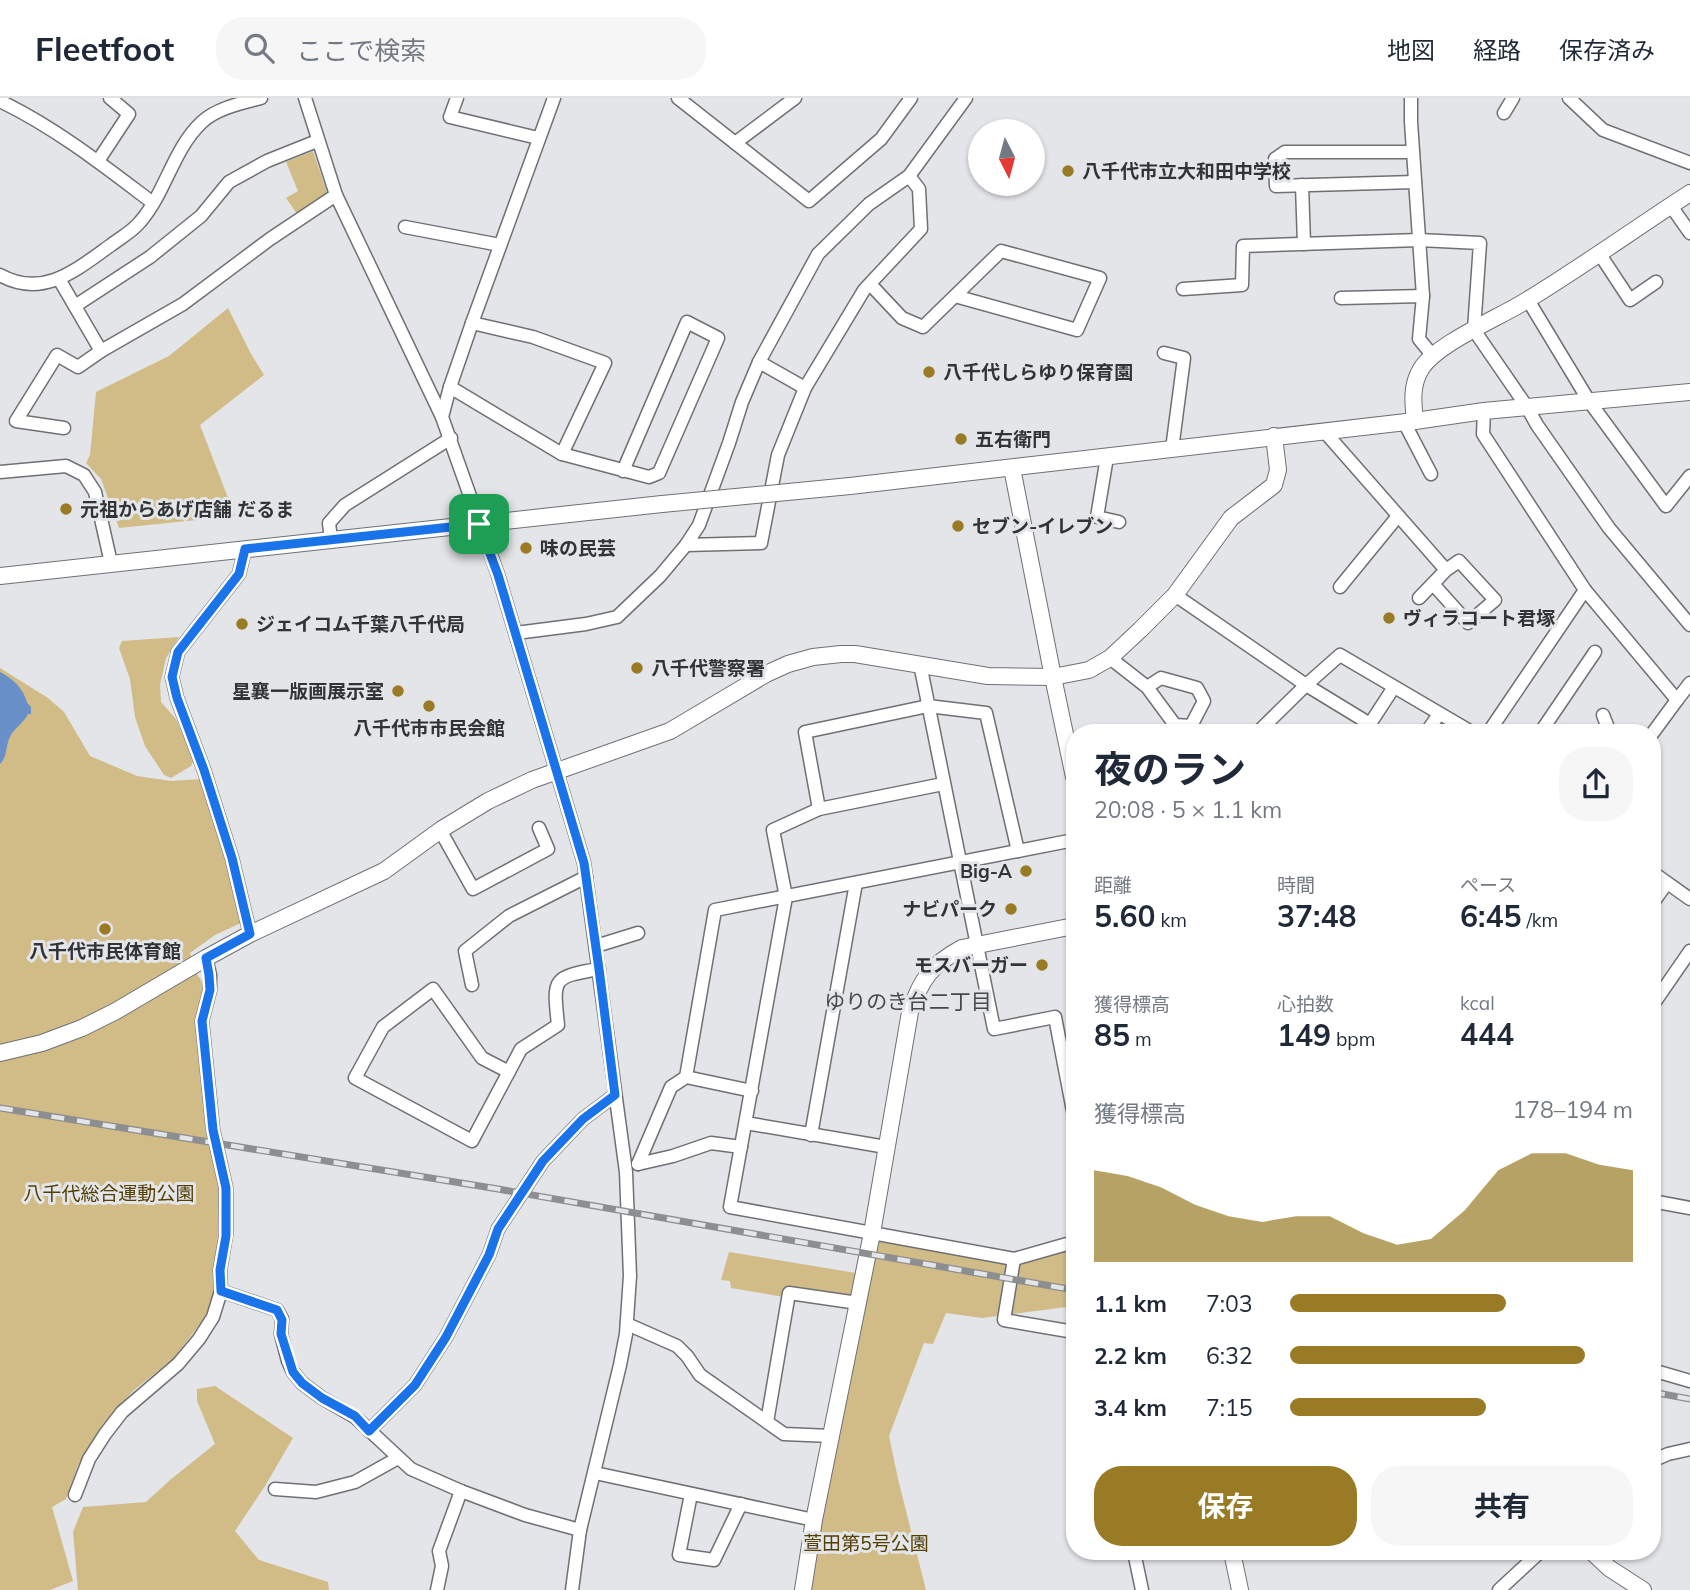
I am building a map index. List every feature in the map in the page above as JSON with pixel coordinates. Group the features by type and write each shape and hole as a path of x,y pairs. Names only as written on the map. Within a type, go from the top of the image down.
{"street":[{"path":"98,161 129,114 110,98"},
{"path":"0,275 25,285 59,279 78,269 140,223 184,143 200,123 212,114 261,98"},
{"path":"305,98 336,195 451,438 498,575 584,863 626,1172 630,1276 627,1324 620,1365 580,1530 572,1590"},
{"path":"457,98 450,117 538,138"},
{"path":"442,417 472,323 554,98"},
{"path":"735,143 794,98"},
{"path":"680,99 809,201 881,139 911,98"},
{"path":"516,633 617,617 660,576 699,525 742,402 759,362 818,254 869,204 909,176 966,98"},
{"path":"1412,98 1410,113 1423,296 1419,339 1433,356"},
{"path":"1504,113 1513,98"},
{"path":"1569,98 1603,130 1690,163"},
{"path":"1,101 48,127 153,203"},
{"path":"75,306 150,257 201,216 229,182 267,161 317,141"},
{"path":"1413,152 1285,152 1275,159 1276,186 1415,182"},
{"path":"686,545 761,543 778,455 805,388 864,290 921,229 919,189 909,176"},
{"path":"1301,185 1304,244"},
{"path":"1431,474 1409,421 1415,383 1422,368 1433,356 1442,348 1528,300 1690,193"},
{"path":"64,428 16,421 57,355 78,367 183,304 270,239 336,195"},
{"path":"1671,206 1690,233"},
{"path":"405,227 500,245"},
{"path":"1183,289 1242,285 1243,246 1419,240 1480,243 1474,330 1527,407 1536,425 1609,528 1687,617"},
{"path":"870,284 902,318 923,327 1001,251 1100,278 1077,330 955,296"},
{"path":"1599,253 1630,300 1656,282"},
{"path":"59,279 101,351"},
{"path":"1341,298 1423,296"},
{"path":"1528,300 1589,401 1665,506 1690,476"},
{"path":"450,387 562,454 623,471 649,477 659,473 718,338 687,322 623,471"},
{"path":"472,323 533,337 605,363 562,454"},
{"path":"1164,353 1184,358 1172,449"},
{"path":"759,362 805,388"},
{"path":"0,576 1012,468 1484,411 1690,392"},
{"path":"1484,411 1483,434 1585,590 1676,700"},
{"path":"1324,431 1446,570"},
{"path":"0,1054 42,1043 82,1028 250,934 384,871 440,830 488,801 532,780 670,731 766,674 788,664 813,657 848,654 988,676 1053,677 1089,670 1110,658 1175,595 1231,519 1274,485 1278,470 1274,436"},
{"path":"331,539 329,523 345,505 451,438"},
{"path":"1107,457 1097,517 1119,522"},
{"path":"0,472 66,466 84,475 95,492 111,563"},
{"path":"1012,468 1066,738"},
{"path":"1339,587 1398,516"},
{"path":"245,549 239,574 178,652 172,677 232,858 250,934"},
{"path":"1419,598 1446,570 1459,561 1495,600 1468,623 1433,584 1446,570"},
{"path":"1494,724 1585,590"},
{"path":"1175,595 1361,724"},
{"path":"1546,724 1595,652"},
{"path":"1269,724 1340,655 1457,724"},
{"path":"1110,658 1147,687 1174,724"},
{"path":"920,664 994,1030 1055,1017 1066,1074"},
{"path":"1147,687 1161,678 1197,688 1204,701 1192,724"},
{"path":"1659,724 1690,683"},
{"path":"1370,724 1394,687"},
{"path":"819,809 805,732 928,706 986,713 1018,851"},
{"path":"1432,724 1439,714"},
{"path":"1603,715 1606,724"},
{"path":"943,785 819,809 773,830 786,898 730,1207 1014,1259 1066,1244"},
{"path":"440,830 473,889 548,849 539,828"},
{"path":"686,1077 715,910 1066,842"},
{"path":"472,985 466,951 509,916 586,877"},
{"path":"1661,879 1690,899"},
{"path":"811,1135 856,883"},
{"path":"1661,891 1667,883"},
{"path":"803,1590 814,1520 872,1233 910,1012 917,993 923,979 934,966 962,948 1066,928"},
{"path":"596,946 638,933"},
{"path":"1661,993 1690,951"},
{"path":"75,1495 89,1459 105,1434 122,1412 177,1364 199,1339 213,1317 221,1291 220,1270 226,1236 226,1188 213,1130 202,1021 210,990 206,958"},
{"path":"509,1072 482,1058 433,989 383,1027 355,1078 472,1141 509,1072 521,1049 558,1025 555,994 559,981 567,974 599,969"},
{"path":"741,1147 711,1143 638,1164 671,1087 686,1077 751,1091"},
{"path":"369,1431 415,1385 446,1337 489,1255 498,1229 543,1161 583,1119 615,1095"},
{"path":"746,1123 886,1147"},
{"path":"1661,1203 1690,1208"},
{"path":"1014,1259 1004,1321 1066,1331"},
{"path":"221,1291 277,1310 282,1320 281,1334 293,1372 302,1383 322,1398 355,1416 411,1469 461,1492 525,1515 580,1530"},
{"path":"767,1422 789,1293 858,1303"},
{"path":"627,1324 677,1346 700,1375 784,1434 831,1436"},
{"path":"1661,1373 1690,1381"},
{"path":"1661,1457 1690,1449"},
{"path":"275,1489 316,1492 355,1482 398,1458"},
{"path":"595,1473 814,1520"},
{"path":"438,1590 442,1566 439,1551 461,1492"},
{"path":"691,1494 679,1555 714,1560 741,1504"},
{"path":"1136,1560 1142,1590"},
{"path":"1234,1560 1240,1590"},
{"path":"1499,1590 1531,1560"},
{"path":"1601,1560 1643,1590"}],"green space":[{"path":"313,151 328,195 297,214 286,198 298,191 286,162"},
{"path":"228,308 264,375 200,425 235,516 119,528 101,479 86,463 90,455 96,392 169,356"},
{"path":"179,637 166,658 160,685 161,702 176,719 194,760 191,766 171,778 164,775 145,746 135,717 130,679 119,648 122,641"},
{"name":"八千代総合運動公園","path":"0,668 48,698 64,712 90,756 137,776 171,781 202,779 229,869 241,923 215,935 190,953 204,990 196,1019 219,1188 214,1294 207,1315 173,1359 134,1390 104,1423 78,1465 66,1499 52,1507 73,1581 50,1590 0,1590"},
{"name":"萱田第5号公園","path":"874,1238 999,1264 1066,1251 1066,1307 982,1318 946,1313 933,1344 924,1343 889,1436 926,1590 810,1590 864,1273"},
{"path":"729,1252 862,1274 856,1300 784,1297 731,1288 730,1281 721,1280"},
{"path":"215,1386 293,1438 235,1531 259,1560 328,1582 329,1590 78,1590 73,1532 83,1507 146,1502 215,1444 197,1401 197,1389"}],"water":[{"path":"0,672 21,689 31,707 31,714 28,714 11,734 0,764"}],"railway":[{"path":"0,1108 498,1189 1066,1289"},
{"path":"1661,1394 1690,1399"}],"place":[{"name":"八千代市立大和田中学校","path":"1068,171"},
{"name":"八千代しらゆり保育園","path":"929,372"},
{"name":"五右衛門","path":"961,439"},
{"name":"元祖からあげ店舗 だるま","path":"66,509"},
{"name":"セブン-イレブン","path":"958,526"},
{"name":"味の民芸","path":"526,548"},
{"name":"ヴィラコート君塚","path":"1389,618"},
{"name":"ジェイコム千葉八千代局","path":"242,624"},
{"name":"八千代警察署","path":"637,668"},
{"name":"星襄一版画展示室","path":"398,691"},
{"name":"八千代市市民会館","path":"429,706"},
{"name":"Big-A","path":"1026,871"},
{"name":"ナビパーク","path":"1011,909"},
{"name":"八千代市民体育館","path":"105,929"},
{"name":"モスバーガー","path":"1042,965"}],"district":[{"name":"ゆりのき台二丁目","path":"908,1001"}],"route":[{"path":"479,524 498,575 584,863 615,1095 583,1119 543,1161 498,1229 489,1255 446,1337 415,1385 369,1431 355,1416 322,1398 302,1383 293,1372 281,1334 282,1320 277,1310 221,1291 220,1270 226,1236 226,1188 213,1130 202,1021 210,990 206,958 250,934 232,858 172,677 178,652 239,574 245,549 479,524"}]}
